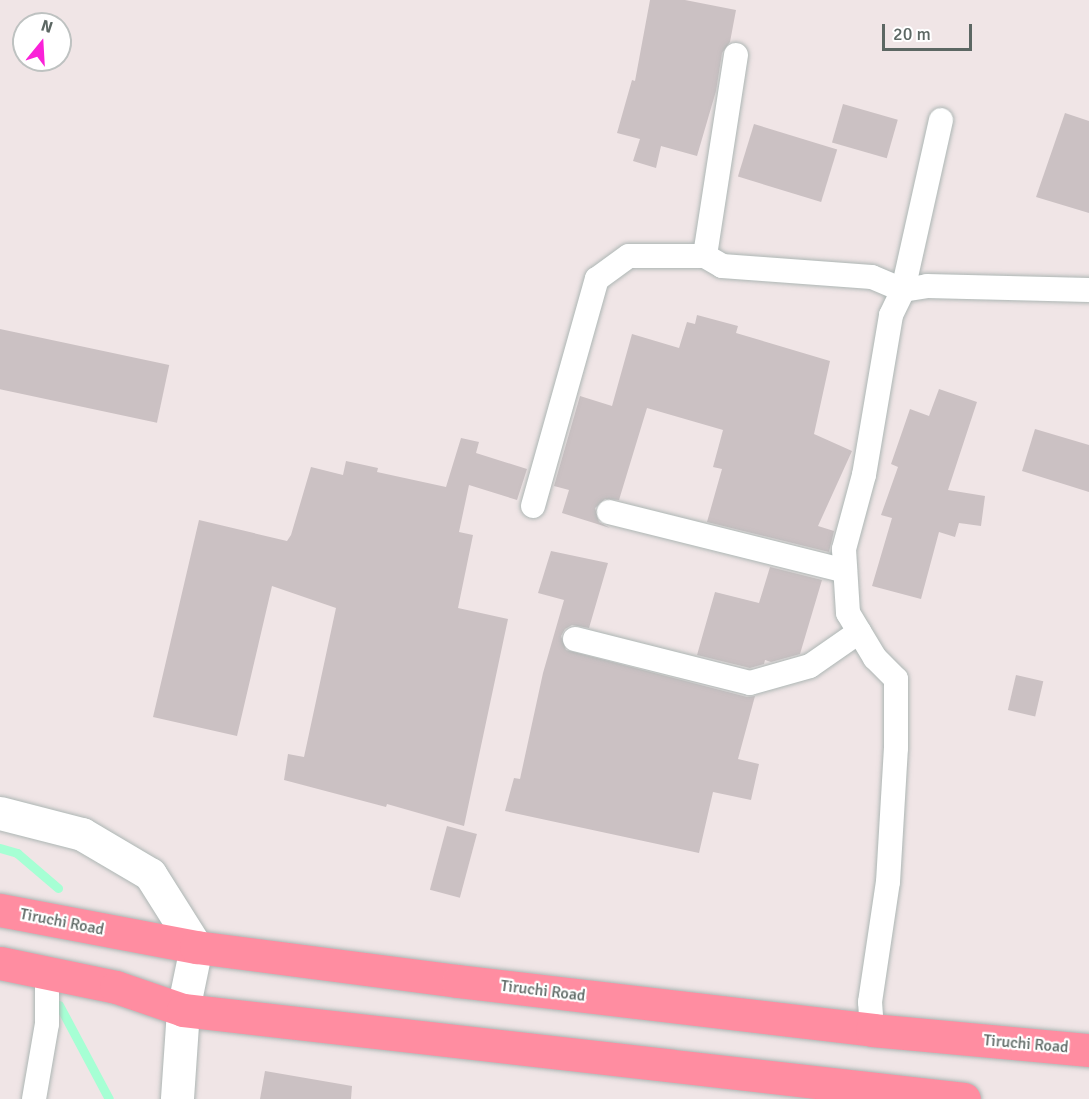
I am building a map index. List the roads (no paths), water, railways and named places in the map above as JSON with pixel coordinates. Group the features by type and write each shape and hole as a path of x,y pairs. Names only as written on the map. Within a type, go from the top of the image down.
{"highway":[{"name":"Tiruchi Road","path":"0,910 196,947 458,981 872,1030 1089,1050"},
{"path":"0,963 116,987 183,1010 964,1099"}],"street":[{"path":"705,256 736,55"},
{"path":"872,1030 870,1002 888,882 896,748 896,679 875,658 848,613 844,549 864,475 891,315 903,290 941,120"},
{"path":"533,506 597,279 628,256 705,256 723,266 872,277 903,290 927,285 1089,290"},
{"path":"609,512 845,571"},
{"path":"575,639 750,683 810,666 859,632"},
{"path":"0,813 82,834 150,874 196,947 183,1010 177,1099"},
{"path":"34,1099 47,1024 47,973"}],"waterway":[{"path":"0,848 17,853 58,888"},
{"path":"59,1005 109,1099"}]}
